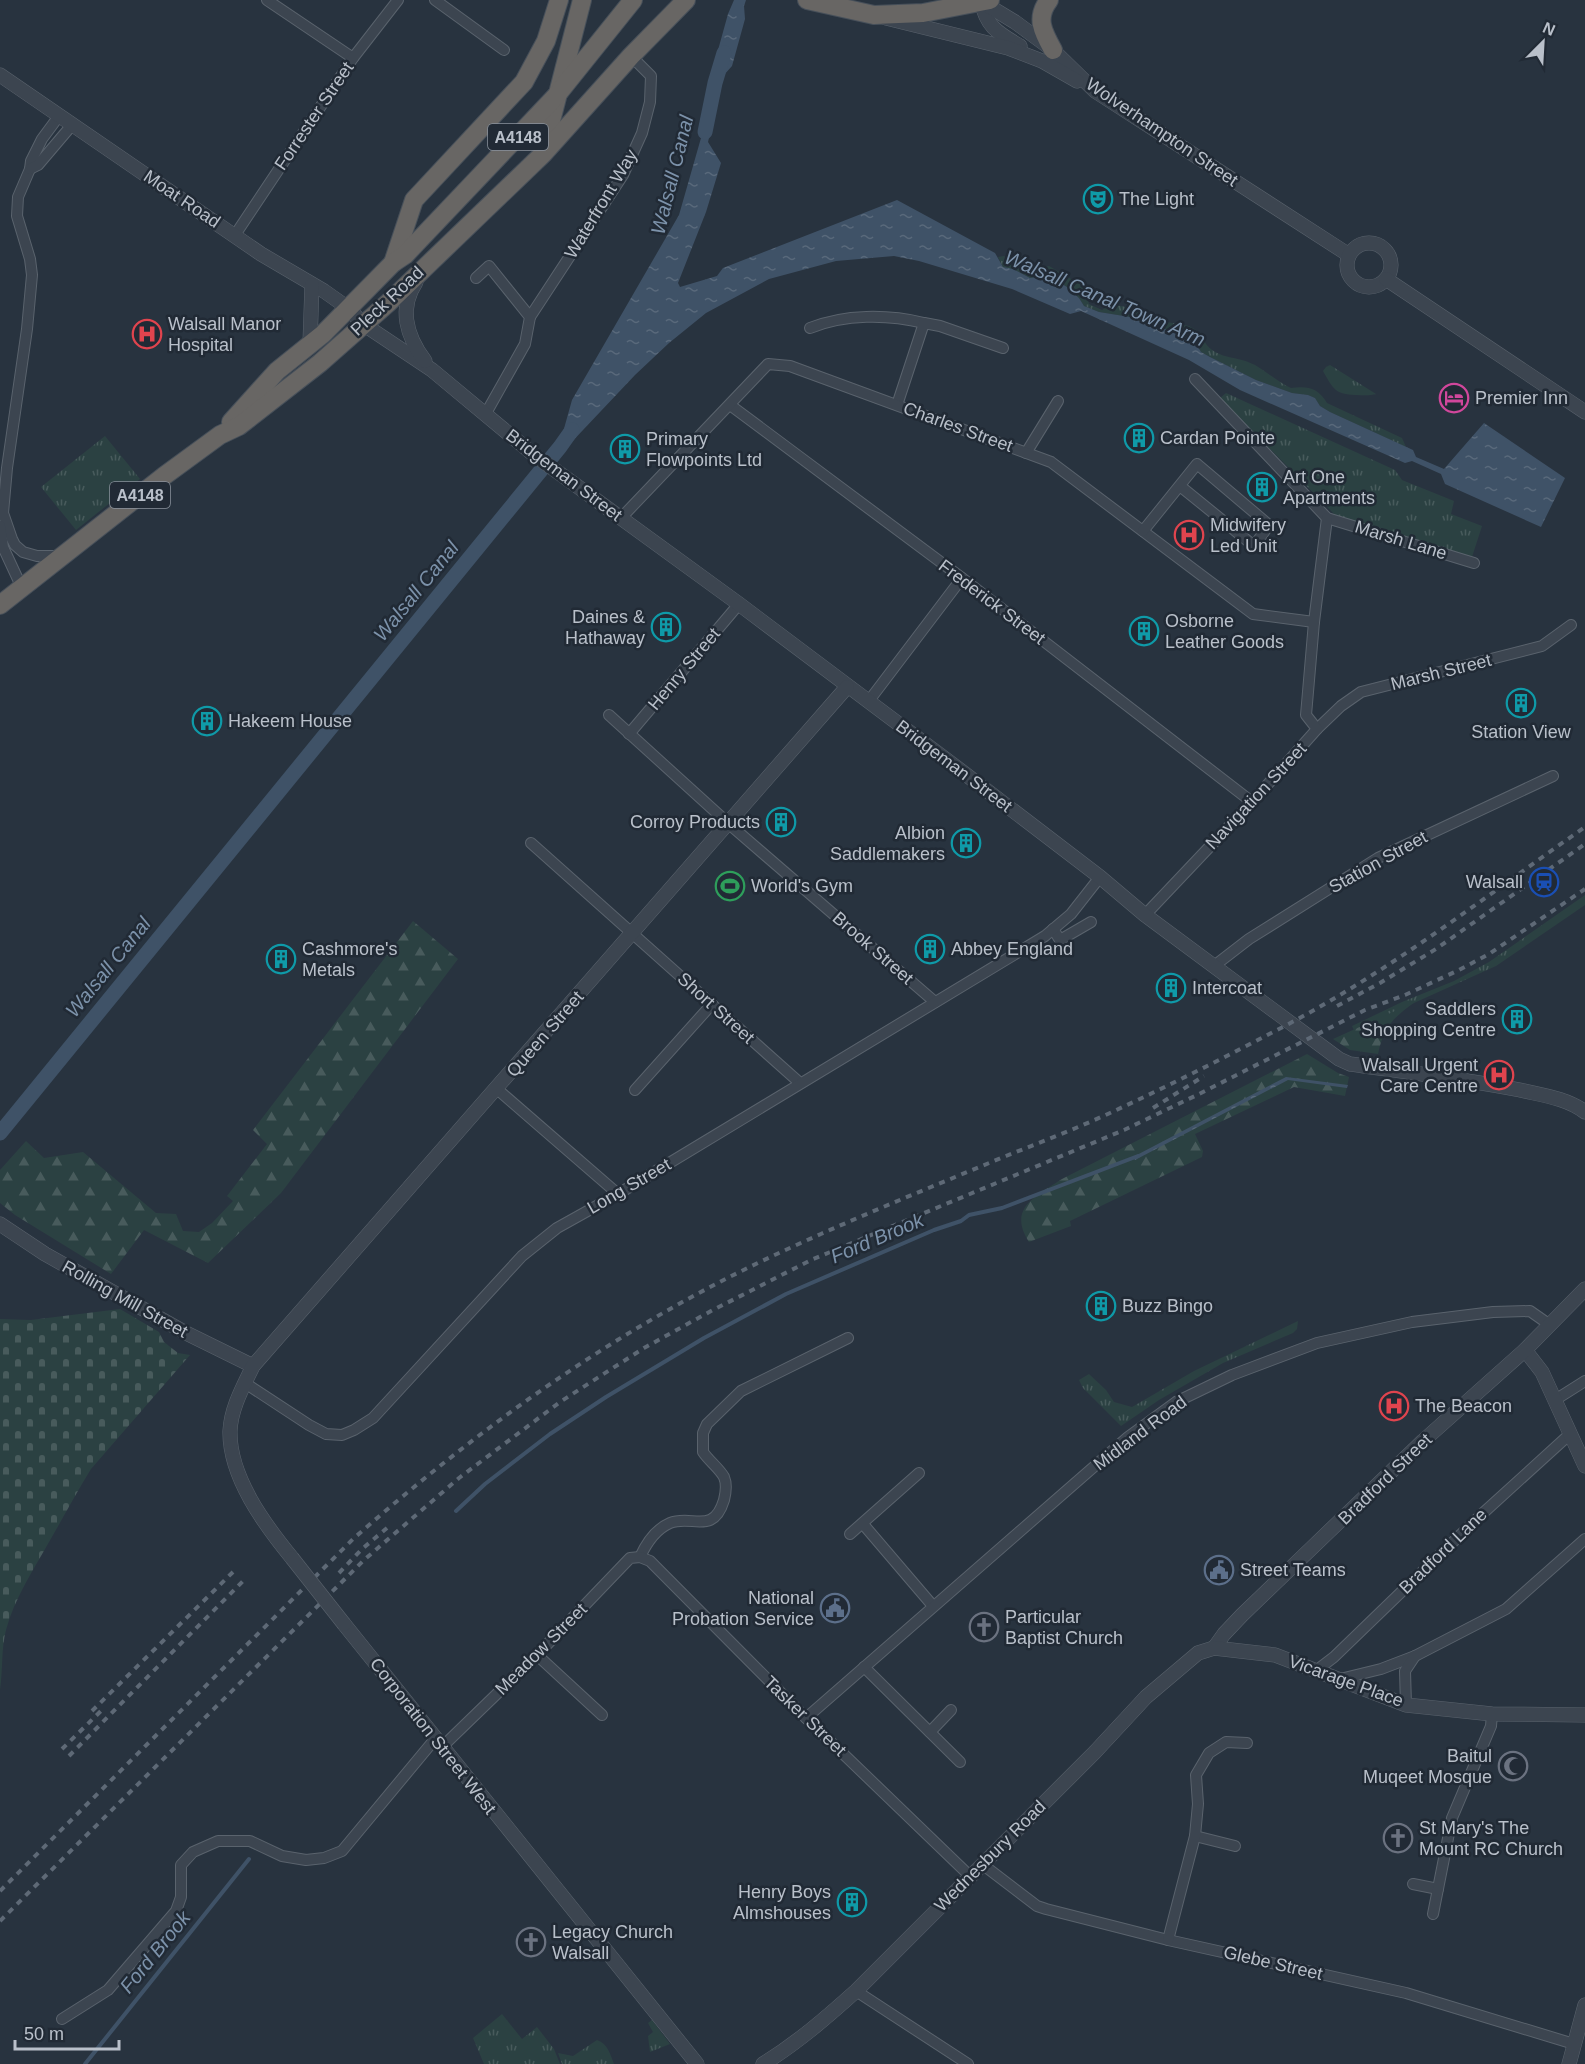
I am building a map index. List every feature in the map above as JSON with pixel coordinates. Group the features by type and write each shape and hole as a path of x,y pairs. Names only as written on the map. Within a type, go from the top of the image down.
{"highway":[{"name":"Pleck Road","path":"393,262 414,201 524,82 546,41 559,0"},
{"name":"Pleck Road","path":"543,154 582,0"},
{"name":"Pleck Road","path":"0,604 220,435 278,371 348,308 393,262 405,255 556,96 633,0"},
{"name":"Pleck Road","path":"220,435 239,426 279,396 363,324 543,154 631,56 686,0"},
{"path":"807,0 874,15 923,13 982,1"},
{"path":"1047,56 1040,20 1044,6 1049,0"}],"street":[{"path":"267,0 353,58"},
{"name":"Forrester Street","path":"235,235 353,58 398,0"},
{"path":"435,0 504,50"},
{"name":"Wolverhampton Street","path":"982,1 1015,22 1047,56 1095,91 1348,255"},
{"path":"874,15 1047,56"},
{"path":"493,42 500,32"},
{"name":"Waterfront Way","path":"531,317 622,175 642,133 650,102 651,76 631,56"},
{"name":"Moat Road","path":"0,75 261,254 348,308 363,324"},
{"path":"22,588 3,548 1,520 9,447 27,329 32,275 17,205 31,160 59,116"},
{"path":"30,169 38,165 72,125"},
{"path":"1370,242 1377,244 1391,260 1390,274 1386,279 1376,286 1358,285 1348,275 1346,261 1348,255 1358,245 1370,242"},
{"path":"428,263 409,293 406,318 407,329 415,346 432,370"},
{"path":"476,278 489,266 531,317 525,344 485,415"},
{"path":"1386,279 1585,412"},
{"path":"310,344 312,285"},
{"path":"810,328 819,324 869,316 903,318 940,326 1003,348"},
{"path":"897,405 924,323"},
{"name":"Bridgeman Street","path":"363,324 432,370 533,454 739,604 1100,877 1145,915 1305,1036 1345,1062 1496,1085 1552,1097 1572,1104 1585,1112"},
{"name":"Charles Street","path":"621,518 768,364 790,366 1051,462 1253,614 1314,622"},
{"path":"1195,379 1327,518"},
{"path":"1026,453 1058,401"},
{"name":"Frederick Street","path":"730,405 962,578 1252,802"},
{"path":"1143,531 1197,465 1269,525 1254,546 1180,486"},
{"name":"Marsh Lane","path":"1327,518 1474,563"},
{"name":"Navigation Street","path":"1145,915 1252,802 1317,729 1306,715 1314,622 1327,518"},
{"path":"1,520 15,545 23,552 36,556 60,556"},
{"path":"868,702 962,578"},
{"name":"Henry Street","path":"629,734 739,604"},
{"name":"Marsh Street","path":"1317,729 1341,706 1361,692 1542,646 1571,625"},
{"name":"Queen Street","path":"245,1383 253,1366 847,687"},
{"name":"Brook Street","path":"609,715 729,824 935,1002"},
{"name":"Station Street","path":"1214,966 1249,939 1378,858 1552,776"},
{"name":"Short Street","path":"531,843 800,1083"},
{"name":"Long Street","path":"245,1383 326,1434 342,1435 354,1430 373,1418 522,1256 557,1228 618,1194 1045,936 1071,914 1100,877"},
{"path":"1053,929 1060,940 1091,922"},
{"path":"635,1090 712,1004"},
{"path":"497,1089 618,1194"},
{"name":"Rolling Mill Street","path":"0,1224 45,1254 186,1333 253,1366"},
{"name":"Bradford Street","path":"1214,1648 1238,1619 1424,1442 1525,1350 1585,1289"},
{"name":"Midland Road","path":"806,1718 1128,1437 1176,1402 1232,1375 1317,1343 1412,1322 1493,1312 1530,1311 1550,1325"},
{"path":"640,1557 654,1535 668,1524 678,1521 705,1522 717,1514 721,1507 726,1490 723,1476 703,1452 703,1433 707,1424 741,1391 848,1338"},
{"path":"1525,1350 1542,1372 1585,1466"},
{"path":"1555,1400 1585,1381"},
{"name":"Corporation Street West","path":"245,1383 235,1405 231,1423 233,1457 245,1488 270,1530 697,2064"},
{"name":"Bradford Lane","path":"1317,1670 1334,1657 1519,1478 1570,1434"},
{"path":"850,1534 919,1473"},
{"path":"863,1524 933,1606"},
{"path":"1340,1679 1381,1669 1415,1656 1506,1609 1585,1539"},
{"name":"Meadow Street","path":"62,2019 108,1990 176,1911 181,1897 181,1865 193,1852 218,1841 250,1841 282,1856 306,1860 324,1858 342,1851 439,1743 537,1655 630,1558 640,1557"},
{"name":"Tasker Street","path":"640,1557 650,1561 806,1718 970,1876"},
{"name":"Vicarage Place","path":"1214,1648 1275,1655 1406,1705 1492,1714 1585,1715"},
{"name":"Wednesbury Road","path":"763,2064 822,2023 856,1991 1095,1752 1146,1697 1198,1653 1214,1648"},
{"path":"537,1655 602,1715"},
{"path":"1406,1705 1405,1671 1415,1656"},
{"path":"864,1667 960,1762"},
{"path":"930,1732 951,1710"},
{"path":"1433,1914 1452,1818 1491,1726 1492,1714"},
{"path":"1168,1940 1195,1836 1198,1804 1196,1775 1209,1753 1227,1742 1247,1743"},
{"path":"1195,1836 1235,1846"},
{"name":"Glebe Street","path":"982,1864 1037,1906 1168,1940 1406,1993 1574,2044"},
{"path":"1413,1884 1438,1889"},
{"path":"856,1991 969,2064"},
{"path":"1569,2064 1585,2005"}],"green space":[{"path":"1004,256 1031,271 1049,266 1085,287 1089,304 1102,310 1111,304 1136,309 1150,319 1189,326 1201,333 1205,342 1216,353 1255,365 1291,388 1303,387 1316,391 1327,403 1402,438 1406,447 1330,412 1320,406 1315,398 1292,393 1256,380 1210,357 1201,352 1191,335 1152,326 1130,317 1099,312 1084,306 1067,287 1046,276 1030,278 1013,269 1003,267 998,257"},
{"path":"1330,365 1376,394 1356,395 1339,392 1323,371"},
{"path":"1226,393 1395,470 1402,480 1454,501 1451,514 1482,526 1472,557 1337,517 1220,398"},
{"path":"105,436 140,479 76,530 41,487"},
{"path":"1585,895 1585,905 1496,966 1354,1030 1352,1026 1454,981 1489,962"},
{"path":"413,921 458,959 281,1193 208,1263 144,1230 111,1274 15,1215 0,1203 0,1170 26,1141 44,1158 83,1152 156,1213 176,1214 183,1231 199,1232 212,1223 233,1201 227,1196 267,1144 253,1130"},
{"path":"1415,1002 1387,1029 1378,1054 1350,1050 1333,1039"},
{"path":"1307,1054 1349,1077 1345,1096 1294,1087 1195,1134 1203,1151 1202,1157 1070,1221 1071,1226 1029,1242 1021,1220 1023,1212 1034,1197 1062,1179"},
{"path":"120,1309 159,1332 164,1342 178,1353 190,1355 91,1469 31,1574 14,1607 6,1630 0,1690 0,1319 31,1320"},
{"path":"1298,1321 1297,1329 1293,1333 1223,1363 1159,1400 1121,1426 1083,1388 1079,1380 1089,1374 1106,1390 1114,1402 1132,1407 1194,1371"},
{"path":"502,2014 522,2039 537,2027 554,2049 560,2064 484,2064 473,2038"},
{"path":"652,2020 670,2044 650,2052 648,2036 653,2032 648,2023"},
{"path":"597,2040 606,2047 614,2064 562,2064 558,2053 573,2056"}],"water":[{"path":"734,0 746,0 745,19 732,66 723,76 708,142 721,163 706,212 678,283 680,287 717,276 723,268 897,200 995,253 1003,267 1013,269 1030,278 1046,276 1052,278 1067,287 1084,306 1099,312 1130,317 1152,326 1191,335 1201,352 1210,357 1256,380 1292,393 1315,398 1320,406 1330,412 1413,450 1416,457 1444,469 1484,423 1565,478 1541,527 1445,484 1441,474 1412,461 1405,463 1240,390 1189,360 1081,311 1070,314 1012,289 919,261 894,256 836,261 769,279 706,313 635,375 566,448 560,443 572,400 679,215 719,75 715,61"},
{"path":"1286,1077 1348,1085 1347,1088 1288,1080 1135,1160 1133,1157"}],"waterway":[{"name":"Walsall Canal","path":"705,132 724,53"},
{"name":"Walsall Canal","path":"0,1133 572,430"},
{"name":"Ford Brook","path":"456,1511 485,1484 550,1434 606,1397 704,1338 786,1294 934,1230 961,1221 969,1215 1002,1208 1138,1156"},
{"name":"Ford Brook","path":"85,2064 249,1859"}],"railway":[{"path":"0,1891 353,1539 448,1459 548,1386 652,1319 762,1261 883,1207 1099,1118 1213,1063 1314,1010 1394,961 1585,827"},
{"path":"1337,1006 1436,949 1585,844"},
{"path":"0,1921 364,1560 459,1478 560,1402 644,1348 811,1260 1124,1130 1365,1010 1405,995 1459,970 1489,954 1585,889"},
{"path":"1153,1108 1204,1076"},
{"path":"339,1573 387,1528"},
{"path":"92,1711 236,1569"},
{"path":"69,1756 246,1578"},
{"path":"62,1749 104,1708"}],"place":[{"name":"The Light","path":"1098,199"},
{"name":"Walsall Manor Hospital","path":"147,334"},
{"name":"Premier Inn","path":"1454,398"},
{"name":"Cardan Pointe","path":"1139,438"},
{"name":"Primary Flowpoints Ltd","path":"625,449"},
{"name":"Art One Apartments","path":"1262,487"},
{"name":"Midwifery Led Unit","path":"1189,535"},
{"name":"Daines & Hathaway","path":"666,627"},
{"name":"Osborne Leather Goods","path":"1144,631"},
{"name":"Station View","path":"1521,703"},
{"name":"Hakeem House","path":"207,721"},
{"name":"Corroy Products","path":"781,822"},
{"name":"Albion Saddlemakers","path":"966,843"},
{"name":"Walsall","path":"1544,882"},
{"name":"World's Gym","path":"730,886"},
{"name":"Abbey England","path":"930,949"},
{"name":"Cashmore's Metals","path":"281,959"},
{"name":"Intercoat","path":"1171,988"},
{"name":"Saddlers Shopping Centre","path":"1517,1019"},
{"name":"Walsall Urgent Care Centre","path":"1499,1075"},
{"name":"Buzz Bingo","path":"1101,1306"},
{"name":"The Beacon","path":"1394,1406"},
{"name":"Street Teams","path":"1219,1570"},
{"name":"National Probation Service","path":"835,1608"},
{"name":"Particular Baptist Church","path":"984,1627"},
{"name":"Baitul Muqeet Mosque","path":"1513,1766"},
{"name":"St Mary's The Mount RC Church","path":"1398,1838"},
{"name":"Henry Boys Almshouses","path":"852,1902"},
{"name":"Legacy Church Walsall","path":"531,1942"}],"water label":[{"name":"Walsall Canal Town Arm","path":"1105,298"}]}
